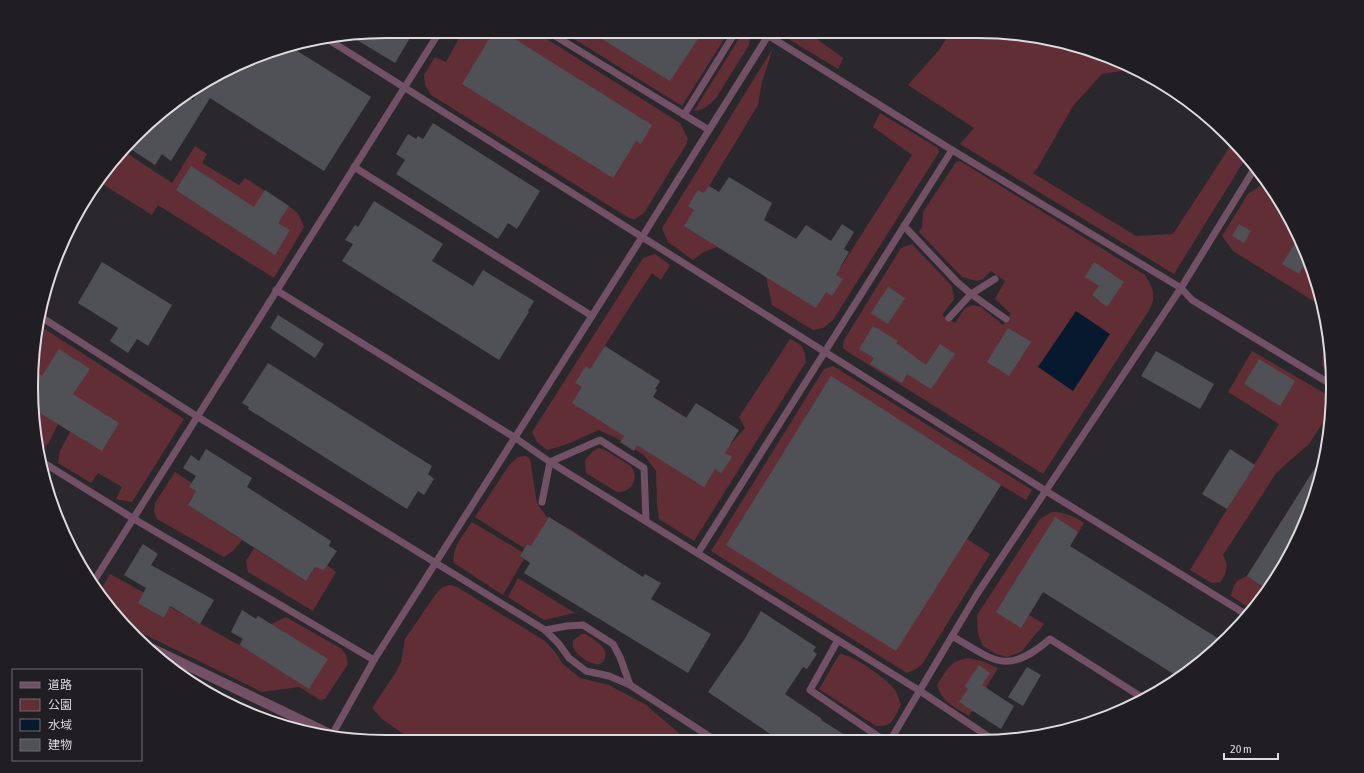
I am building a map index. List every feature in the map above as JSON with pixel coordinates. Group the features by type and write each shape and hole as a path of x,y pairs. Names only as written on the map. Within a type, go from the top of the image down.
{"street":[{"path":"167,657 176,663 313,727"}],"lane":[{"path":"96,578 436,38"},
{"path":"558,38 709,130"},
{"path":"684,116 732,38"},
{"path":"336,731 374,660 766,38"},
{"path":"775,38 952,150 1181,288 1192,300 1326,381"},
{"path":"333,42 1046,491 1243,612"},
{"path":"698,554 952,150"},
{"path":"354,167 592,316"},
{"path":"893,735 977,594 1181,288 1252,172"},
{"path":"904,226 957,282 1006,320"},
{"path":"949,318 971,294 995,279"},
{"path":"276,290 920,691 985,735"},
{"path":"45,319 198,417 545,630 559,644 569,658 586,671 609,676 630,685 707,735"},
{"path":"550,462 600,440 644,468 646,521"},
{"path":"542,502 550,462"},
{"path":"47,465 134,519 374,660"},
{"path":"545,630 583,625 613,644 620,657 630,685"},
{"path":"952,636 992,659 1003,662 1014,661 1027,656 1050,639 1139,695"},
{"path":"838,640 810,690 875,735"}],"green space":[{"path":"459,38 545,38 680,123 688,139 686,145 644,213 635,219 629,218 431,95 425,85 424,75 435,57 446,62"},
{"path":"572,38 725,38 682,106"},
{"path":"739,38 749,38 750,40 749,45 716,98 701,110 694,111"},
{"path":"787,38 815,38 843,58 838,69"},
{"path":"946,38 978,38 1023,41 1090,56 1124,71 1102,74 1073,106 1037,169 1033,173 1136,236 1173,234 1230,146 1244,161 1174,274 960,144 974,128 908,85 940,49"},
{"path":"773,48 762,82 758,105 709,186 841,267 912,155 873,127 880,113 938,148 939,152 833,320 823,328 813,330 772,305 766,277 717,247 704,252 693,260 668,242 662,228"},
{"path":"195,146 207,154 202,163 239,185 245,178 293,209 299,215 304,227 274,278 158,205 152,215 103,184 127,154 172,183"},
{"path":"960,161 1145,275 1151,285 1153,302 1148,312 1043,474 843,348 844,340 901,248 912,244 952,286 954,299 942,315 955,323 965,308 973,305 981,307 1003,325 1011,314 995,299 1005,281 991,271 983,279 977,281 962,277 919,232 922,227 923,212 956,162"},
{"path":"1262,185 1279,212 1290,232 1308,274 1315,302 1233,251 1222,236 1248,194"},
{"path":"655,254 670,265 661,280 652,273 605,345 598,362 730,445 745,428 739,417 790,339 801,345 806,358 806,362 694,541 659,519 656,471 644,455 616,438 599,430 565,445 547,450 537,442 532,432 643,258"},
{"path":"43,328 184,419 132,502 116,499 122,487 98,473 91,483 58,463 60,451 70,432 58,424 48,444 44,448 41,432 38,386"},
{"path":"1324,349 1325,370 1322,365"},
{"path":"1252,351 1326,394 1325,409 1324,421 1309,444 1277,472 1223,555 1226,562 1226,568 1225,575 1221,582 1212,583 1190,570 1279,424 1228,392"},
{"path":"833,366 1032,490 1026,500 1001,485 967,539 990,554 923,663 916,669 907,673 711,551 824,369"},
{"path":"599,448 631,466 635,476 633,484 630,488 622,492 617,492 586,473 585,460 593,451"},
{"path":"526,456 530,459 537,503 546,516 573,531 634,572 527,544 524,548 475,517 510,464 518,457"},
{"path":"1316,467 1308,499 1290,541 1267,580 1248,607 1231,596 1234,585 1237,581 1247,576"},
{"path":"175,472 192,483 190,487 196,491 188,505 242,540 233,551 224,557 157,519 154,512 155,503"},
{"path":"1052,512 1069,515 1084,523 1029,615 1044,624 1021,652 1007,657 996,654 983,646 978,634 977,615 1040,519"},
{"path":"472,522 522,552 520,556 524,559 503,595 454,563 454,552 456,547"},
{"path":"254,548 306,581 315,567 327,565 336,572 313,611 248,572 246,561"},
{"path":"110,574 239,645 258,616 271,624 286,617 342,649 346,655 348,664 325,699 320,700 299,687 262,692 139,632 124,616 102,587"},
{"path":"518,578 578,615 574,613 544,620 508,597"},
{"path":"450,585 457,587 545,641 563,664 580,678 609,685 646,705 681,735 405,735 382,719 372,708 401,662 405,639 438,591 443,587"},
{"path":"582,634 586,634 604,649 606,655 603,662 595,664 585,660 576,652 573,647 573,640"},
{"path":"840,654 854,659 870,668 895,690 901,705 890,723 882,726 876,726 819,689"},
{"path":"968,658 982,661 998,668 969,716 945,700 937,685 952,664"}],"water":[{"path":"1076,311 1110,334 1073,391 1038,367"}],"building":[{"path":"410,38 395,63 356,40"},
{"path":"490,38 513,38 652,125 641,144 636,141 613,178 462,84"},
{"path":"600,38 698,38 670,81"},
{"path":"296,50 371,97 324,171 210,98 171,161 162,154 155,165 131,149 157,124 174,110 191,99 193,100 196,95 232,74 274,56"},
{"path":"433,123 540,191 517,229 508,223 498,239 396,174 405,160 396,154 408,134 416,139 418,136 423,139"},
{"path":"191,166 254,207 265,190 289,206 278,223 290,230 275,255 176,190"},
{"path":"729,177 772,203 764,220 796,239 806,225 831,241 842,224 854,232 844,249 849,252 836,275 843,279 832,296 826,292 816,308 684,226 694,210 688,206 698,190 704,193 709,186 719,192"},
{"path":"374,201 443,244 432,261 473,286 483,270 534,301 528,311 529,312 499,360 342,261 353,244 345,240 355,225 358,227"},
{"path":"1239,224 1251,231 1244,243 1232,236"},
{"path":"1295,243 1304,266 1299,274 1282,264"},
{"path":"102,262 172,305 148,346 137,339 128,353 110,341 118,328 78,303"},
{"path":"1094,262 1124,282 1107,307 1092,295 1099,286 1085,277"},
{"path":"888,287 905,298 888,324 871,313"},
{"path":"278,315 324,344 315,358 270,328"},
{"path":"873,326 898,341 896,343 926,365 940,344 955,354 931,389 907,374 902,383 870,364 874,358 859,349"},
{"path":"1008,328 1031,342 1009,376 987,362"},
{"path":"605,346 660,381 655,389 657,390 653,397 686,418 696,403 739,430 725,453 732,457 721,473 715,469 704,487 637,445 634,451 620,442 624,436 572,403 582,387 575,383 586,366 590,369"},
{"path":"59,349 90,369 73,394 119,423 102,451 39,412 39,374 42,376"},
{"path":"1156,351 1214,384 1200,409 1141,376"},
{"path":"1259,359 1295,381 1280,406 1244,384"},
{"path":"268,363 432,466 428,474 434,479 424,495 418,491 407,509 248,409 249,407 242,403"},
{"path":"831,376 1001,485 896,651 726,545"},
{"path":"206,449 252,478 247,487 331,541 329,546 337,551 324,570 315,567 306,581 188,505 196,491 189,487 196,476 183,468 191,455 199,461"},
{"path":"1230,449 1255,465 1227,509 1202,494"},
{"path":"1316,466 1308,499 1290,541 1279,561 1263,586 1247,576"},
{"path":"549,517 643,577 645,574 661,583 651,599 711,634 688,673 524,573 530,563 520,556 527,544 531,546"},
{"path":"1055,517 1078,532 1070,546 1218,638 1190,663 1174,674 1043,592 1021,628 996,612"},
{"path":"143,544 158,554 151,565 214,600 200,624 170,606 164,618 138,603 146,588 124,575"},
{"path":"242,610 256,619 258,616 328,659 309,689 240,645 243,639 231,632"},
{"path":"761,611 816,647 813,651 817,654 807,669 803,667 785,694 845,735 772,735 708,692 744,640"},
{"path":"979,665 990,673 982,685 1014,706 1001,729 959,702 968,689 965,686"},
{"path":"1027,667 1041,675 1023,706 1008,697"}]}
